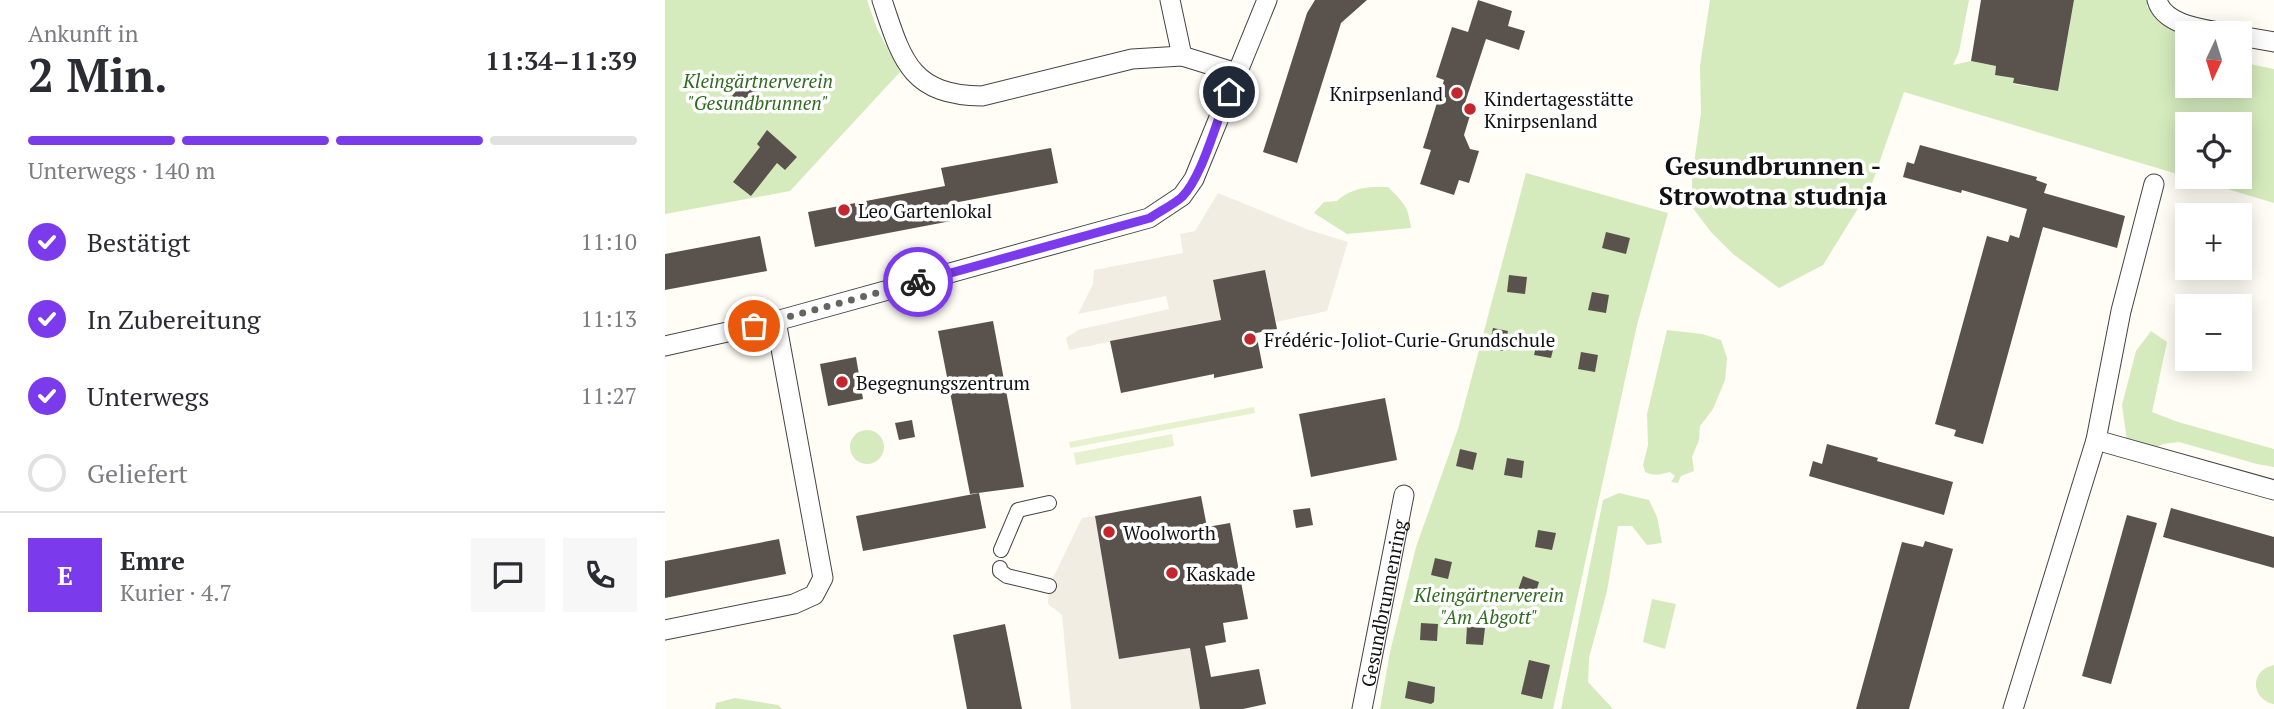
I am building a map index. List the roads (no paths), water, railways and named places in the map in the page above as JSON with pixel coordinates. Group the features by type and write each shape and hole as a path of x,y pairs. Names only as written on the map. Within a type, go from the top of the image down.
{"street":[{"path":"882,0 898,48 907,65 923,81 961,96 982,96 1132,59 1182,56 1237,73"},
{"path":"1170,0 1182,56"},
{"path":"665,346 776,321 1150,218 1182,196 1194,179 1267,0"},
{"path":"2157,0 2158,5 2178,21"},
{"path":"2252,38 2274,43"},
{"path":"2013,709 2096,440 2124,298 2154,184"},
{"path":"665,630 794,604 806,600 821,585 824,572 776,321"},
{"path":"2096,440 2274,490"},
{"name":"Gesundbrunnenring","path":"1362,709 1404,495"},
{"path":"1049,503 1018,510 1001,559 1000,571 1007,576 1049,586"}],"place":[{"name":"Knirpsenland","path":"1457,93"},
{"name":"Kindertagesstätte Knirpsenland","path":"1470,109"},
{"name":"Leo Gartenlokal","path":"844,210"},
{"name":"Frédéric-Joliot-Curie-Grundschule","path":"1250,339"},
{"name":"Begegnungszentrum","path":"842,382"},
{"name":"Woolworth","path":"1109,532"},
{"name":"Kaskade","path":"1172,573"}],"district":[{"name":"Gesundbrunnen - Strowotna studnja","path":"1773,180"}],"park label":[{"name":"Kleingärtnerverein \"Gesundbrunnen\"","path":"758,91"},
{"name":"Kleingärtnerverein \"Am Abgott\"","path":"1489,605"}]}
